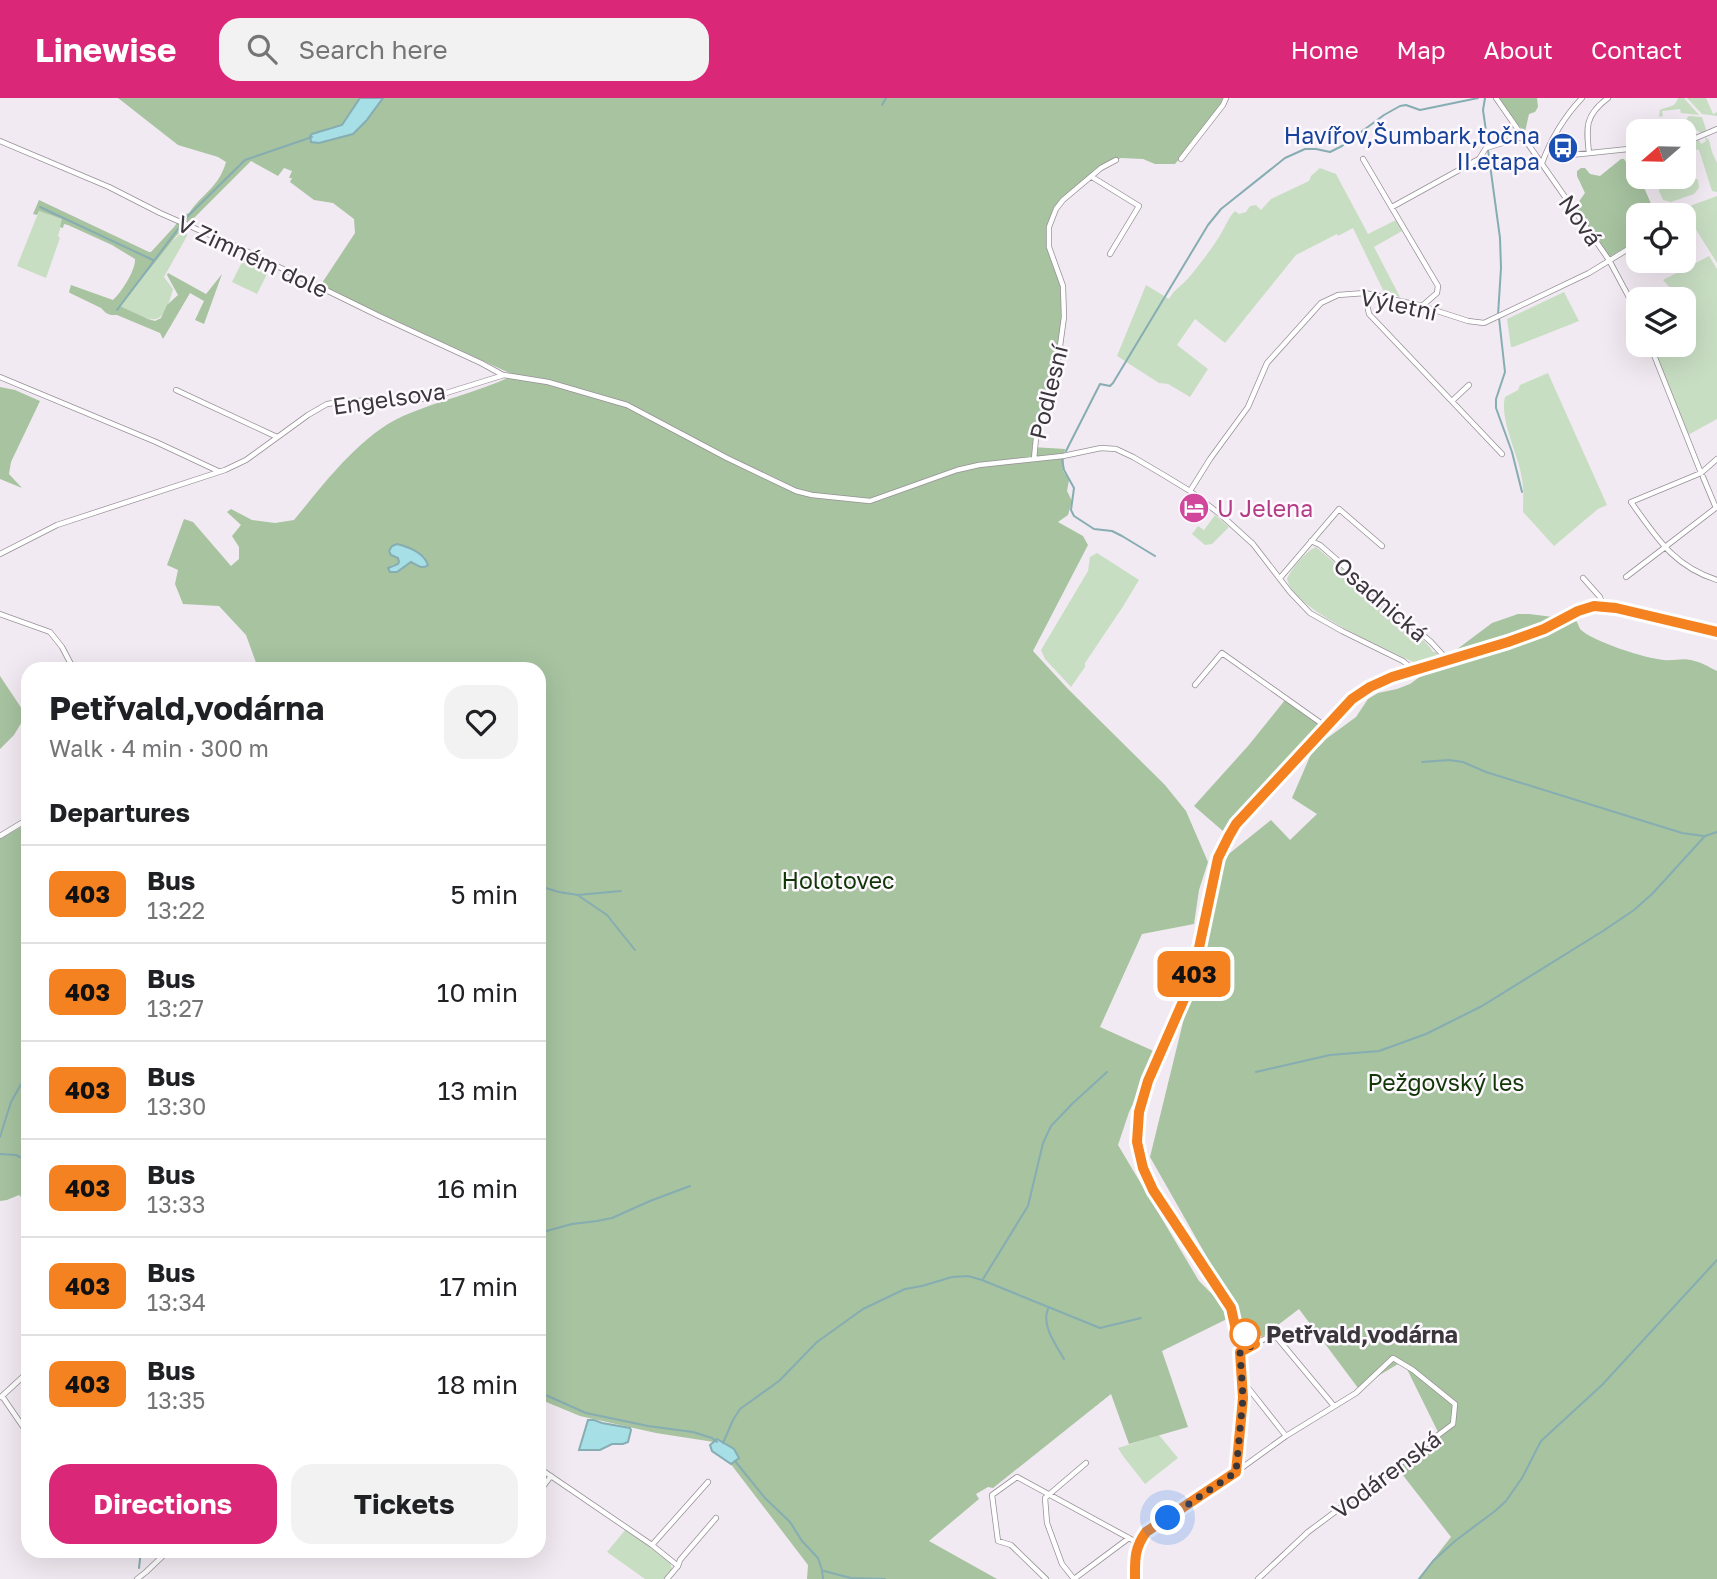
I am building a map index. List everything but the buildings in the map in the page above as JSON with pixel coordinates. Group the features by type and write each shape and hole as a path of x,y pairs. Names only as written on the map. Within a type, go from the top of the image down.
{"street":[{"path":"1181,159 1226,98"},
{"name":"Nová","path":"1496,98 1609,260 1626,292"},
{"path":"1542,164 1559,127 1582,98"},
{"path":"1590,153 1587,129 1589,116 1608,98"},
{"path":"1696,137 1717,129"},
{"path":"1392,207 1479,159 1486,148 1522,137"},
{"name":"V Zimném dole","path":"0,141 109,187 504,375"},
{"path":"1571,155 1626,149"},
{"path":"1363,159 1438,286 1437,293 1422,306"},
{"name":"Podlesní","path":"1034,459 1036,438 1054,390 1064,317 1063,286 1049,247 1049,227 1063,200 1101,168 1116,160"},
{"path":"1091,177 1139,206 1110,254"},
{"name":"Výletní","path":"1190,491 1248,407 1264,367 1321,303 1338,295 1365,293 1483,323 1589,273 1626,250"},
{"path":"1365,293 1369,314 1502,454"},
{"path":"1626,577 1716,508 1655,357"},
{"name":"Engelsova","path":"218,472 246,460 327,404 430,398 504,375 548,382 627,405 727,458 796,491 812,495 876,500 957,470 1034,459"},
{"path":"0,377 156,442 218,472"},
{"path":"1452,401 1469,385"},
{"path":"176,390 278,438"},
{"path":"1034,459 1101,448 1116,449 1133,457 1190,491 1221,515 1252,544 1310,613 1403,661 1415,670"},
{"path":"1717,458 1702,475 1631,502 1665,547 1685,566 1717,580"},
{"path":"0,554 57,525 218,472"},
{"name":"Osadnická","path":"1280,578 1339,509 1382,546"},
{"name":"Osadnická","path":"1311,541 1320,545 1431,642 1446,661"},
{"path":"1583,578 1600,597 1603,607"},
{"path":"1135,1579 1135,1554 1138,1543 1146,1532 1236,1472 1243,1387 1240,1352 1231,1308 1153,1190 1143,1168 1137,1142 1139,1112 1148,1081 1192,981 1218,858 1236,824 1352,699 1392,677 1544,629 1578,611 1594,606 1616,608 1717,632"},
{"path":"0,614 50,632 70,662"},
{"path":"1195,685 1222,653 1325,726"},
{"path":"0,836 21,823"},
{"path":"1236,1330 1245,1334 1255,1344"},
{"path":"1240,1352 1273,1335 1334,1406"},
{"name":"Vodárenská","path":"1236,1472 1286,1436 1356,1393 1393,1358 1413,1370 1455,1404 1453,1424 1308,1532 1258,1579"},
{"path":"21,1378 1,1397 21,1424"},
{"path":"1243,1387 1249,1389 1286,1436"},
{"path":"1086,1463 1045,1498 1048,1523 1062,1564 1074,1579 1129,1538"},
{"path":"546,1473 652,1545 678,1566"},
{"path":"546,1483 551,1476"},
{"path":"1046,1579 1011,1545 998,1541 992,1495 1017,1477 1138,1543"},
{"path":"652,1545 708,1482"},
{"path":"667,1579 716,1518"},
{"path":"137,1579 161,1558"}],"green space":[{"name":"Holotovec","path":"118,98 360,98 342,126 329,128 314,143 319,143 358,130 383,98 1223,98 1175,164 1155,164 1143,159 1121,158 1101,166 1063,198 1047,229 1047,246 1061,287 1062,324 1053,389 1032,447 1065,449 1063,471 1069,480 1067,491 1072,501 1068,515 1058,522 1083,536 1088,545 1033,651 1165,785 1186,811 1208,862 1199,890 1194,924 1142,934 1100,1027 1158,1053 1129,1112 1118,1145 1199,1281 1231,1317 1162,1351 1188,1427 1129,1444 1111,1394 993,1488 988,1487 976,1494 979,1499 929,1541 997,1579 807,1579 808,1565 714,1442 656,1433 580,1416 546,1402 546,662 256,662 246,635 219,606 183,604 175,584 178,570 167,565 184,519 193,522 231,566 239,559 239,547 232,536 241,525 227,512 231,509 252,520 275,523 294,520 343,462 387,425 417,410 514,375 320,286 355,233 354,219 333,203 314,200 290,182 292,171 284,168 278,176 251,161 176,236 120,306 155,321 161,318 167,305 178,295 168,273 206,294 222,274 204,324 195,320 204,301 190,293 163,339 160,333 106,313 69,292 71,285 113,300 127,281 135,259 68,225 60,227 62,219 39,211 37,215 33,214 39,200 151,252 215,184 226,162 178,145","holes":["397,544 425,557 409,563 397,572 389,572 392,565 400,562"]},
{"path":"1499,98 1537,98 1538,107 1535,112 1529,114 1525,132 1512,119"},
{"path":"1678,98 1684,98 1699,115 1681,113 1680,109 1662,111 1663,116 1659,117 1660,110 1673,105"},
{"path":"1687,98 1706,98 1713,114 1717,112 1717,116 1702,114"},
{"path":"1702,117 1705,132 1696,130 1696,119 1687,118"},
{"path":"1705,137 1709,140 1717,163 1717,192 1712,191 1699,150 1696,150 1696,142 1699,140 1701,144 1706,141"},
{"path":"1624,159 1626,189 1645,189 1651,203 1626,203 1626,247 1609,257 1575,207 1585,193 1577,171 1585,168 1590,174 1600,176"},
{"path":"1320,168 1336,174 1368,234 1396,220 1402,231 1374,247 1400,297 1384,292 1353,228 1296,255 1225,343 1195,319 1177,345 1208,369 1190,397 1168,384 1159,383 1117,356 1146,285 1169,299 1208,253 1235,211 1239,214 1246,212 1250,206 1256,205 1261,210 1271,199 1309,181"},
{"path":"1696,179 1698,180 1699,188 1694,194 1671,202 1663,200 1659,191 1696,189"},
{"path":"1717,196 1717,263 1696,230 1696,204"},
{"path":"39,211 63,219 58,236 60,238 46,278 17,266"},
{"path":"183,231 187,236 164,277 173,289 165,312 160,317 148,319 120,306 166,247"},
{"path":"246,254 271,266 257,294 232,282"},
{"path":"1709,256 1717,269 1717,419 1688,435 1657,357 1696,357 1696,287 1669,287 1663,280 1676,273 1696,273 1696,263"},
{"path":"1564,292 1579,321 1511,347 1507,319"},
{"path":"1548,373 1607,505 1598,509 1554,546 1523,512 1522,479 1507,427 1504,406 1505,397 1518,390 1520,385"},
{"path":"0,387 15,390 40,401 11,462 9,474 22,488 0,479"},
{"path":"1215,515 1229,527 1212,544 1205,545 1192,534 1198,526 1204,530"},
{"path":"1316,547 1422,638 1433,652 1436,652 1436,658 1415,663 1343,627 1306,604 1293,591 1287,579 1299,561"},
{"path":"1097,553 1139,580 1071,687 1045,659 1041,650 1088,571 1090,557"},
{"path":"1518,614 1553,617 1533,627 1458,652 1456,650 1492,623"},
{"name":"Pežgovský les","path":"1575,619 1586,634 1620,649 1656,659 1691,660 1717,671 1717,1579 1418,1579 1451,1537 1395,1465 1438,1432 1403,1361 1358,1388 1299,1309 1262,1337 1245,1324 1150,1157 1225,857 1271,820 1290,840 1317,814 1292,798 1311,754 1356,717 1368,699 1378,693 1410,684 1425,673 1507,648 1543,635"},
{"path":"0,676 21,708 21,723 0,749"},
{"path":"1285,700 1320,725 1224,832 1194,806"},
{"path":"21,827 21,1197 19,1195 0,1201 0,839"},
{"path":"1159,1435 1178,1458 1145,1484 1118,1448"},
{"path":"626,1529 670,1562 672,1569 664,1579 645,1579 607,1552"}],"water":[{"path":"360,98 383,98 353,134 319,143 311,142 312,134 342,125"},
{"path":"397,544 420,554 428,565 422,567 411,562 397,572 390,572 388,568 399,562 389,551"},
{"path":"588,1420 630,1428 628,1442 612,1444 600,1450 579,1450"},
{"path":"717,1439 734,1449 739,1458 731,1464 712,1451 710,1445"}],"waterway":[{"path":"882,105 886,98"},
{"path":"1066,451 1100,384 1110,386 1113,383 1208,225 1221,209 1285,158 1305,149 1330,152 1400,106 1406,105 1420,110 1478,98"},
{"path":"1485,98 1483,110 1488,145"},
{"path":"184,220 245,160 312,137"},
{"path":"1488,150 1500,238 1498,315"},
{"path":"40,207 153,260"},
{"path":"117,310 181,225"},
{"path":"1499,318 1505,372 1496,399 1496,408 1512,452 1522,492"},
{"path":"1062,459 1064,470 1074,488 1071,510 1074,516 1094,529 1112,531 1155,556"},
{"path":"1422,762 1463,762 1486,772 1682,833 1704,836"},
{"path":"1256,1072 1330,1055 1379,1051 1426,1034 1482,1006 1634,910 1705,836 1717,832"},
{"path":"546,888 578,895 621,891"},
{"path":"579,896 607,915 635,950"},
{"path":"983,1279 1028,1206 1043,1143 1051,1126 1107,1072"},
{"path":"0,1137 11,1102 21,1084"},
{"path":"0,1154 21,1158"},
{"path":"546,1231 612,1218 690,1186"},
{"path":"1419,1579 1433,1561 1455,1541 1506,1501 1522,1478 1541,1441 1602,1385 1717,1260"},
{"path":"723,1443 740,1409 779,1381 817,1342 863,1309 905,1289 952,1277 968,1276 1100,1328 1141,1318"},
{"path":"1048,1309 1046,1322 1064,1359"},
{"path":"546,1395 586,1413 693,1432 717,1442"},
{"path":"735,1461 765,1498 790,1522 802,1541 818,1558 823,1579"},
{"path":"139,1568 140,1558"},
{"path":"824,1571 851,1578 885,1579"}],"bus line":[{"name":"403","path":"1135,1579 1135,1554 1138,1543 1146,1532 1236,1472 1243,1398 1240,1352 1255,1344 1245,1334 1236,1330 1231,1308 1153,1190 1143,1168 1137,1142 1139,1112 1148,1081 1192,981 1218,858 1236,824 1352,699 1392,677 1508,642 1594,606 1616,608 1717,632"}],"place":[{"name":"Havířov,Šumbark,točna II.etapa","path":"1563,148"},
{"name":"U Jelena","path":"1194,508"},
{"name":"Petřvald,vodárna","path":"1245,1334"}],"route":[{"path":"1168,1518 1236,1472 1243,1398 1240,1352 1255,1344 1245,1334"}]}
